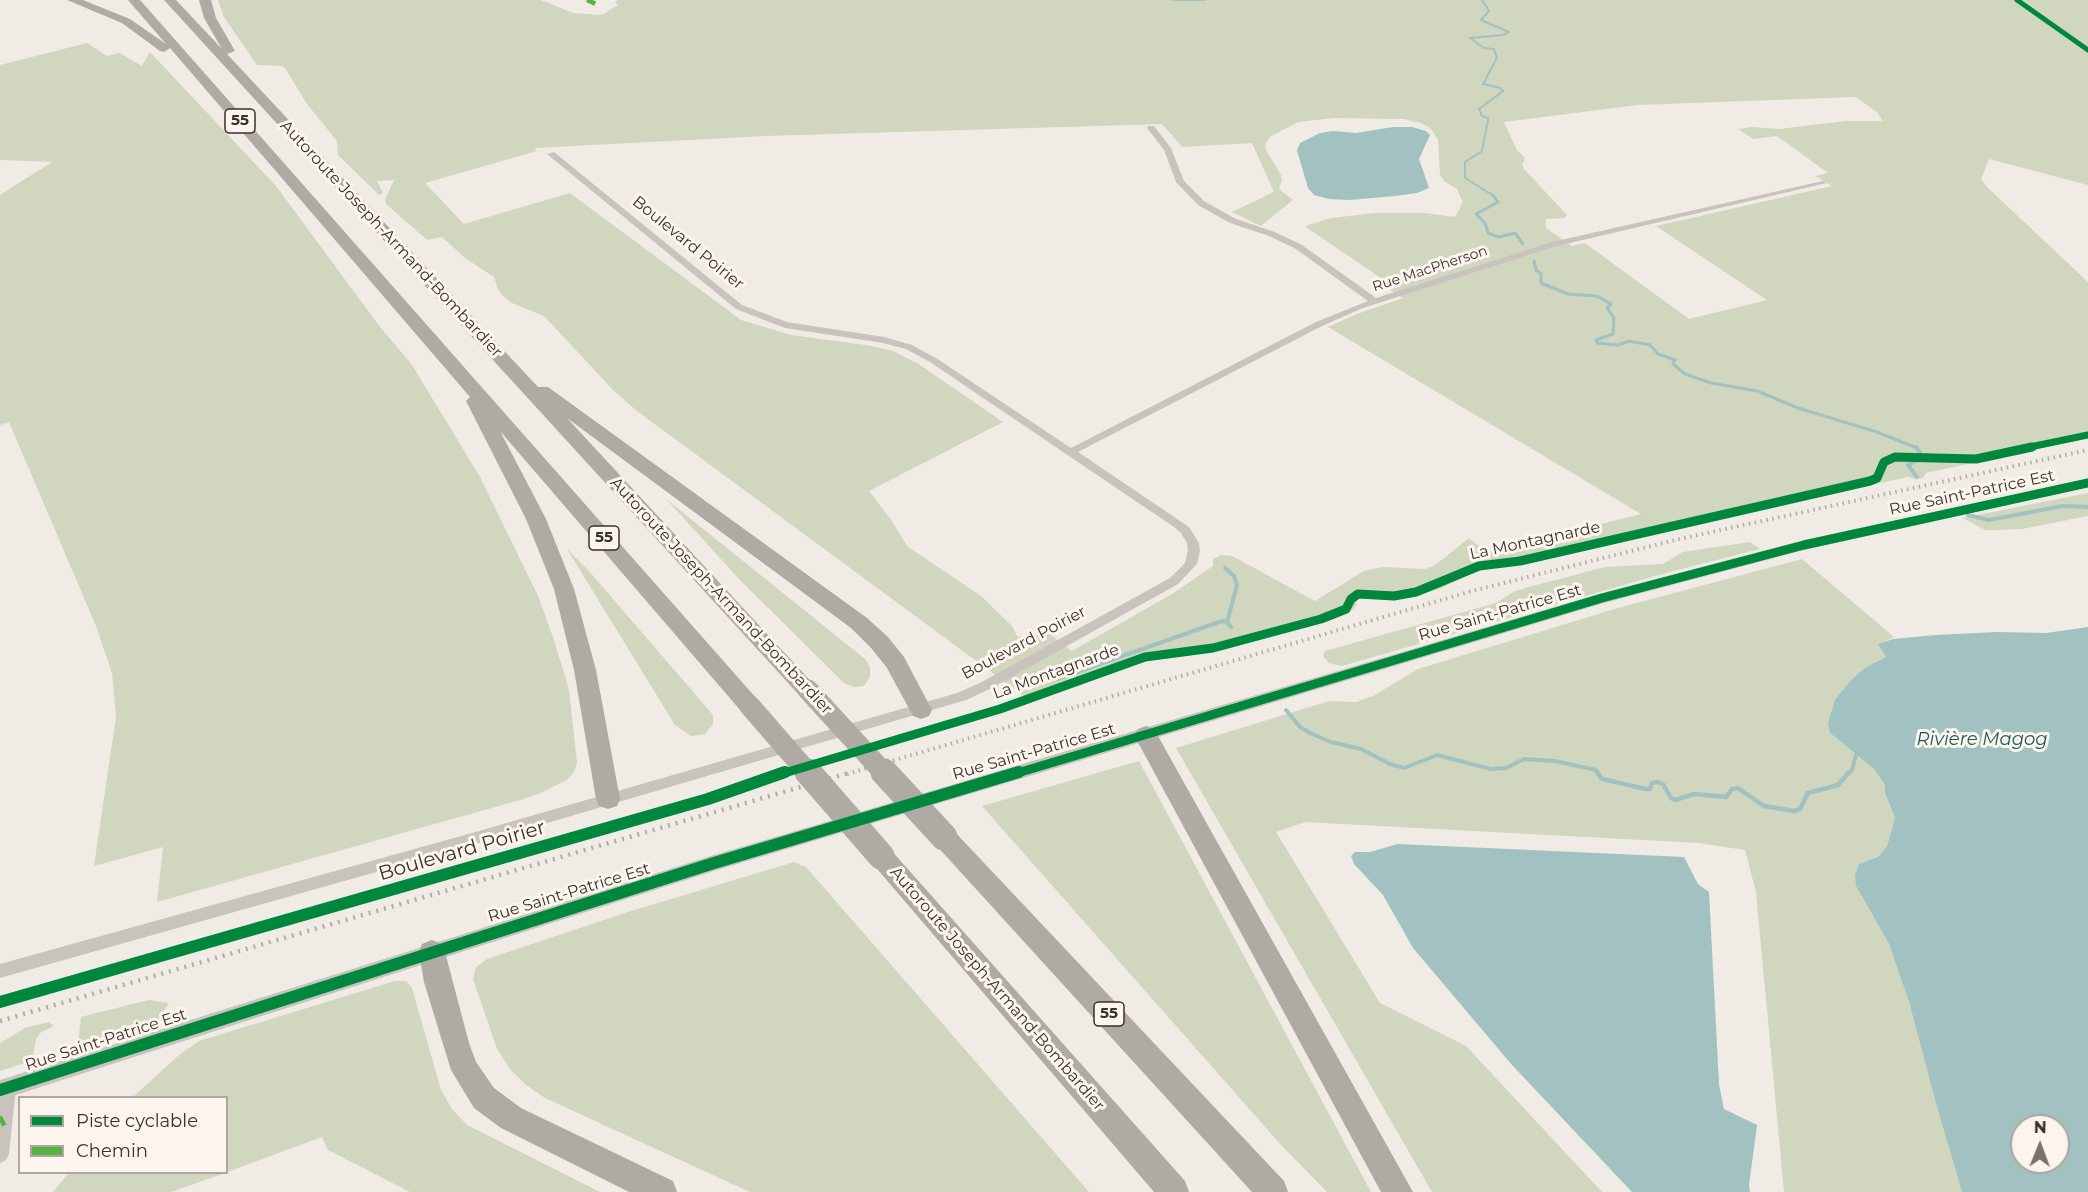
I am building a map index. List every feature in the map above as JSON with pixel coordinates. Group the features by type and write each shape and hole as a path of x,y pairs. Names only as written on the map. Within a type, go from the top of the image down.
{"highway":[{"path":"73,0 130,23 194,69"},
{"name":"Autoroute Joseph-Armand-Bombardier","path":"134,0 1174,1192"},
{"name":"Autoroute Joseph-Armand-Bombardier","path":"170,0 1273,1192"},
{"path":"205,0 208,15 225,42 239,74"},
{"path":"512,370 580,416 859,623 892,658 921,710"},
{"path":"459,371 536,519 564,589 585,670 608,799"},
{"path":"1146,735 1398,1192"},
{"path":"432,952 438,982 465,1070 484,1098 511,1118 662,1192"}],"street":[{"path":"1151,128 1168,150 1180,182 1201,202 1233,221 1288,241 1314,256 1374,301"},
{"name":"Boulevard Poirier","path":"0,971 961,697 985,686 1174,581 1191,564 1194,550 1190,536 1185,530 933,360 909,347 877,338 785,325 739,307 551,154"},
{"name":"Rue MacPherson","path":"1071,452 1319,324 1374,301 1488,264 1580,238 1823,183"},
{"name":"Rue Saint-Patrice Est","path":"4,1089 432,952 838,826 1649,585 1857,533 2088,483"},
{"path":"0,1154 4,1089"}],"green space":[{"path":"218,0 541,0 573,13 602,15 618,5 615,2 618,0 2088,0 2088,185 1989,159 1981,179 2088,282 2088,438 1926,473 1923,478 1907,477 1522,564 1481,568 1440,589 1407,598 1364,597 1357,599 1356,606 1349,613 1331,620 1220,651 1162,657 1139,663 1032,702 637,411 614,391 544,316 512,303 498,289 494,277 465,258 442,237 427,240 386,204 385,200 394,180 377,181 383,193 379,195 338,155 337,141 307,104 285,68 257,65 224,17","holes":["1856,97 1878,113 1882,121 1846,121 1779,129 1752,127 1738,129 1753,139 1777,136 1828,173 1815,176 1832,186 1656,226 1767,300 1689,319 1585,243 1572,246 1546,228 1546,219 1565,218 1567,215 1524,169 1522,165 1525,158 1517,150 1504,122 1638,105","1334,118 1404,119 1430,128 1438,139 1440,175 1445,182 1457,189 1463,202 1455,217 1424,213 1376,213 1331,218 1308,225 1306,227 1394,287 1390,290 1403,298 1328,327 1641,514 1487,553 1469,538 1434,566 1424,569 1382,567 1364,571 1315,601 1232,556 1221,555 1213,559 1213,566 1172,594 1072,651 1046,631 1024,638 1017,636 1012,626 981,596 907,546 892,521 869,491 1003,422 917,363 893,351 791,335 741,320 570,193 464,224 425,183 537,151 534,148 766,136 1162,124 1182,147 1252,143 1274,192 1232,212 1261,226 1293,200 1279,189 1282,181 1281,175 1267,152 1265,147 1267,141 1270,137 1298,122"]},
{"path":"87,43 107,56 119,53 142,66 150,52 276,186 377,323 412,365 480,477 538,596 569,690 577,763 568,779 543,792 520,800 157,902 163,847 94,866 116,717 112,673 96,626 9,422 0,425 0,195 52,162 0,160 0,65"},
{"path":"2088,493 2088,516 2022,529 1995,530 1985,530 1963,518"},
{"path":"666,499 865,659 870,667 870,677 864,686 854,687 844,683 740,580"},
{"path":"1750,542 1760,549 1662,574 1342,666 1329,663 1323,656 1325,651 1496,603 1513,592 1525,588 1605,567 1663,564 1683,552"},
{"path":"567,549 589,571 713,715 713,724 705,734 691,736 675,725"},
{"path":"1802,559 1894,637 1879,644 1886,657 1866,667 1851,680 1830,733 1874,769 1885,785 1885,793 1895,818 1887,846 1856,886 1889,944 1910,1001 1938,1111 1962,1192 1784,1192 1756,892 1745,850 1699,843 1305,822 1276,832 1380,1003 1466,1046 1602,1192 1432,1192 1176,748 1329,701 1356,702 1373,696 1418,669 1618,608"},
{"path":"1139,761 1371,1192 1327,1192 1282,1146 982,806"},
{"path":"794,862 806,867 1089,1192 750,1192 545,1098 526,1085 510,1069 497,1049 473,979 476,967 487,959 628,912"},
{"path":"395,981 406,981 412,988 441,1090 452,1109 467,1125 600,1192 410,1192 328,1150 322,1137 228,1172 228,1096 134,1096 179,1055 199,1041"},
{"path":"149,1000 169,1003 157,1021 78,1044 81,1017"},
{"path":"49,1022 54,1026 40,1033 36,1039 32,1061 0,1071 0,1043 25,1028"},
{"path":"68,1174 222,1174 171,1192 53,1192"}],"water":[{"path":"1393,127 1412,127 1426,131 1430,135 1419,159 1429,188 1417,193 1349,200 1329,199 1314,195 1308,188 1297,150 1300,143 1320,133 1333,131 1356,133"},
{"name":"Rivière Magog","path":"2088,627 2088,1192 1962,1192 1909,1001 1889,944 1856,886 1855,875 1859,864 1878,857 1887,846 1895,818 1885,793 1885,785 1874,769 1830,733 1828,723 1835,700 1851,680 1866,667 1886,657 1878,644 1893,639 1997,632 2046,633"},
{"path":"1398,844 1684,857 1698,884 1709,892 1719,1084 1724,1109 1757,1125 1750,1192 1632,1192 1512,1065 1413,948 1383,895 1354,864 1351,856 1355,852 1370,852"}],"waterway":[{"path":"1174,0 1205,0"},
{"path":"1482,0 1489,11 1481,20 1509,32 1503,35 1470,38 1484,48 1494,49 1497,58 1483,84 1500,88 1503,91 1479,109 1482,116 1488,118"},
{"path":"1488,120 1482,151 1465,162 1465,178 1493,196"},
{"path":"1493,196 1498,202 1476,214 1485,223 1488,233 1499,237 1515,233 1523,244"},
{"path":"1534,261 1536,270 1541,274 1541,283 1568,294 1597,296 1611,304 1607,308 1614,318 1613,334 1596,340 1597,343 1618,345 1629,341 1650,345 1658,354 1675,360 1673,364 1685,374 1711,383 1757,391 1798,408 1877,432 1917,448"},
{"path":"1917,448 1921,454 1917,460 1908,465 1917,477"},
{"path":"1941,495 1952,503"},
{"path":"1968,515 1989,520 2063,506 2088,507"},
{"path":"1225,568 1234,576 1237,585 1227,622"},
{"path":"1057,679 1222,621 1227,622"},
{"path":"1227,622 1231,627"},
{"path":"1286,710 1300,727 1310,733 1331,742 1361,749 1390,764 1404,768 1437,755 1491,769 1506,768 1524,759 1555,761 1597,772"},
{"path":"1848,774 1852,770 1856,755"},
{"path":"1597,772 1602,779 1646,789 1650,789 1652,783 1658,782 1663,784 1671,798 1675,800 1694,794 1726,797 1732,789 1738,788 1764,806 1794,811 1800,809 1808,793 1838,785 1849,772"}],"railway":[{"path":"847,774 1472,591 1675,540 2088,450"},
{"path":"0,1021 852,772"}],"marked path":[{"path":"587,0 596,4"},
{"path":"0,1122 4,1120"}],"cycle path":[{"path":"2017,0 2088,50"},
{"name":"La Montagnarde","path":"0,1002 708,799 811,763 1000,709 1145,657 1213,648 1321,619 1346,609 1351,599 1358,594 1394,596 1416,592 1479,566 1520,561 1870,481 1877,478 1884,462 1895,457 1976,459 2088,435"},
{"path":"0,1090 714,863 1602,598 1804,545 2088,483"}]}
